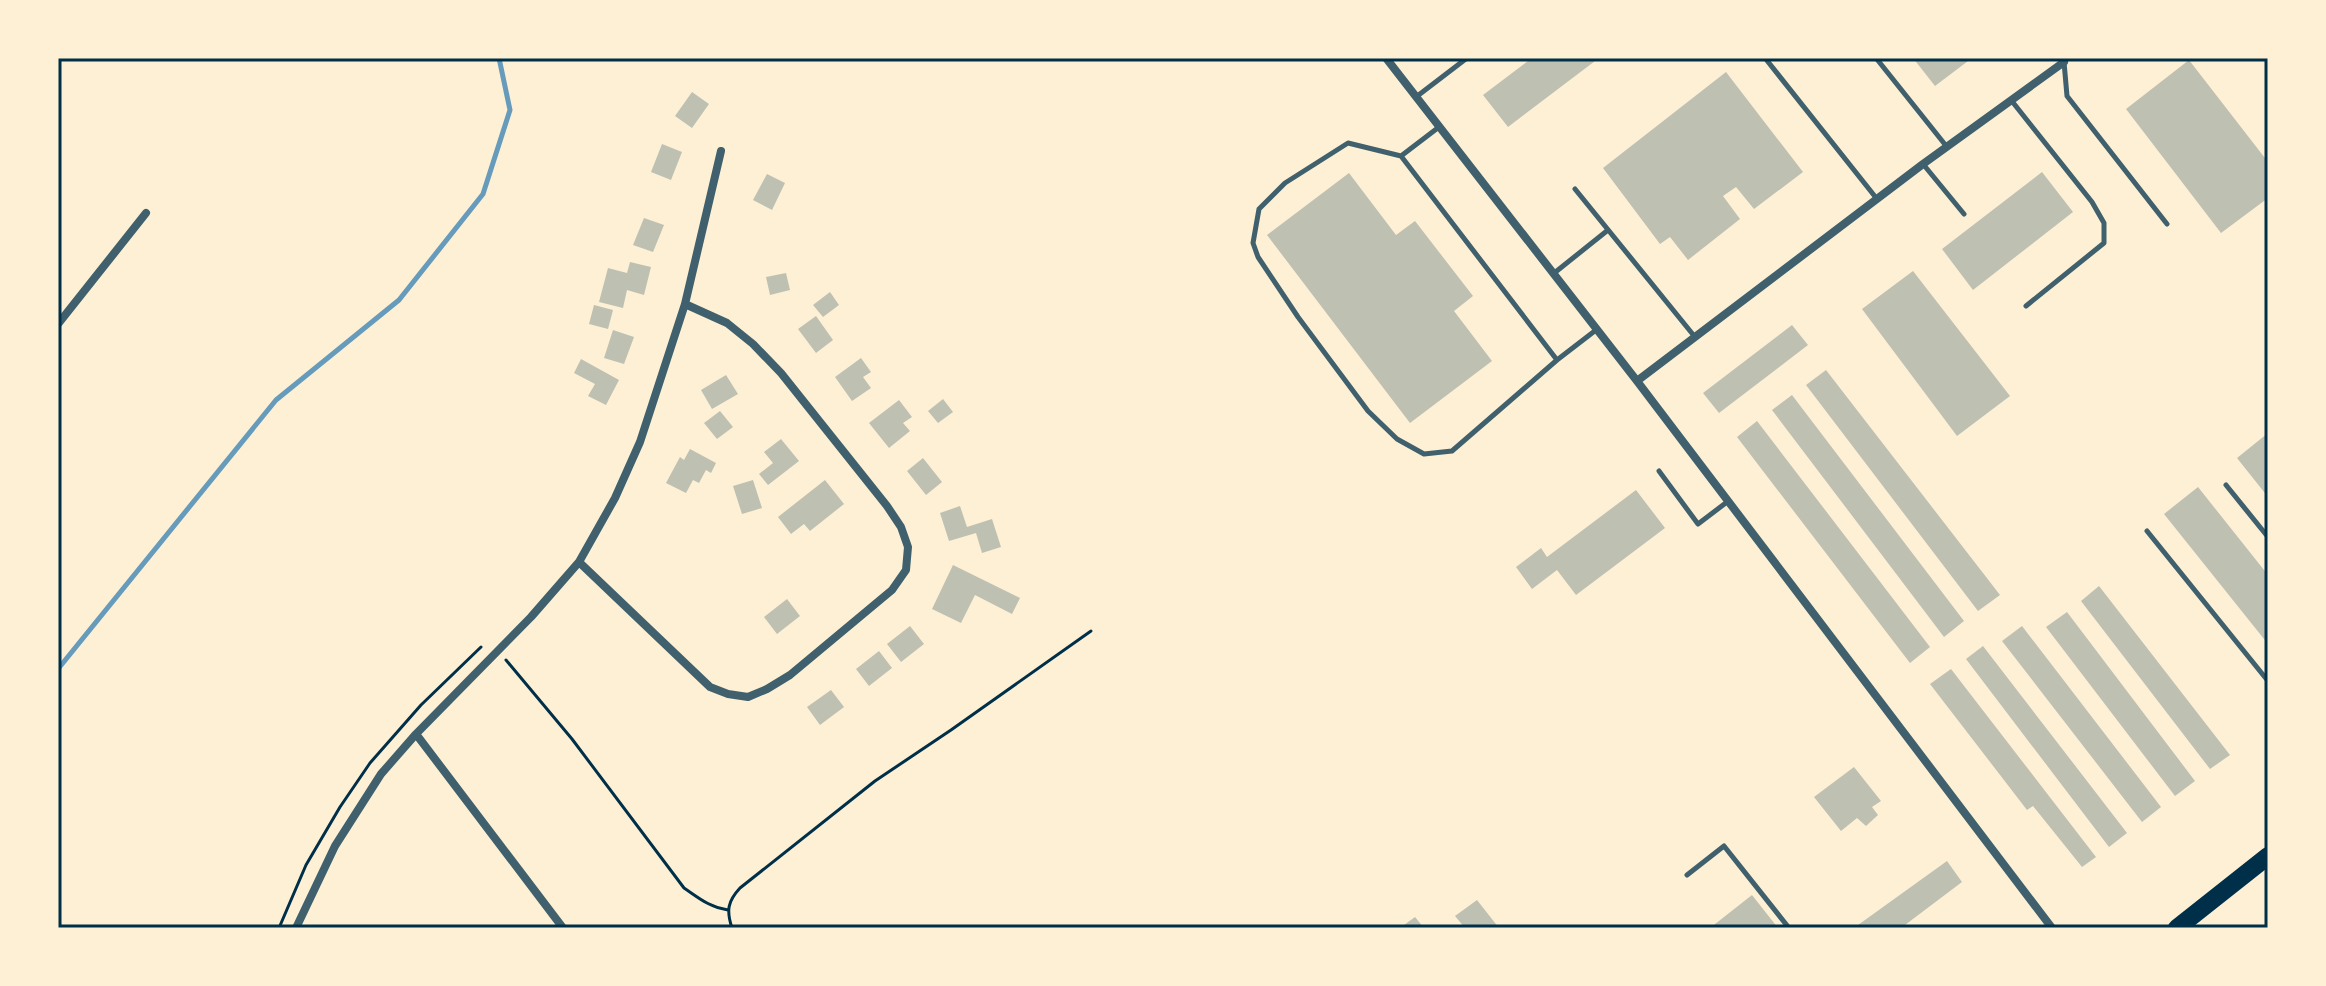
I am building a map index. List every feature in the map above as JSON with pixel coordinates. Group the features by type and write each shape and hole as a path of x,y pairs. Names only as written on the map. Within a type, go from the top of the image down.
{"highway":[{"path":"2178,928 2268,856"}],"street":[{"path":"1386,58 1637,381 2052,928"},
{"path":"1637,381 2062,60"},
{"path":"296,928 335,846 381,774 531,617 579,562 615,498 640,442 685,304 721,151"},
{"path":"58,324 146,213"},
{"path":"579,562 710,687 748,697 790,675 892,590 906,570 908,547 901,527 781,373 727,323 685,304"},
{"path":"416,734 563,928"}],"lane":[{"path":"1416,97 1467,58"},
{"path":"1765,58 1878,200"},
{"path":"1876,58 1947,147"},
{"path":"2062,60 2067,96 2167,224"},
{"path":"2011,100 2092,202 2104,223 2104,243 2026,306"},
{"path":"1401,156 1439,127"},
{"path":"1557,360 1401,156 1348,143 1285,183 1259,209 1253,243 1258,257 1298,317 1368,411 1397,439 1424,454 1452,451 1596,330"},
{"path":"1923,164 1964,214"},
{"path":"1575,189 1696,338"},
{"path":"1553,274 1608,230"},
{"path":"1659,471 1698,524 1727,502"},
{"path":"2226,485 2268,537"},
{"path":"2147,531 2268,681"},
{"path":"1687,875 1724,846 1789,928"}],"path":[{"path":"732,928 728,910 731,898 740,888 875,781 1091,631"},
{"path":"505,660 572,739 684,888 711,907 728,910"}],"building":[{"path":"1532,58 1599,58 1508,127 1483,95"},
{"path":"1913,58 1972,58 1935,86"},
{"path":"2189,60 2268,162 2268,198 2221,233 2126,109"},
{"path":"1726,72 1803,172 1754,209 1736,187 1723,196 1740,219 1688,260 1670,237 1660,244 1603,168"},
{"path":"692,92 709,104 692,128 675,116"},
{"path":"662,144 682,152 671,180 651,172"},
{"path":"2042,172 2073,212 1973,290 1942,249"},
{"path":"1349,173 1396,235 1415,221 1473,296 1454,311 1492,361 1410,423 1267,235"},
{"path":"767,174 785,183 772,210 753,200"},
{"path":"644,218 664,225 653,252 633,245"},
{"path":"630,262 651,267 644,295 627,290 623,308 599,302 608,268 627,273"},
{"path":"1913,271 2010,396 1957,436 1862,309"},
{"path":"786,273 790,290 770,295 766,277"},
{"path":"830,292 839,305 823,317 813,305"},
{"path":"594,305 613,310 608,329 589,324"},
{"path":"816,316 833,340 816,353 798,329"},
{"path":"1792,325 1808,345 1719,413 1703,393"},
{"path":"613,330 634,337 624,364 604,358"},
{"path":"861,358 871,372 863,377 871,388 852,401 835,377"},
{"path":"581,359 619,380 606,405 588,396 595,384 574,373"},
{"path":"1826,370 2000,595 1978,611 1806,385"},
{"path":"726,375 738,394 712,409 701,390"},
{"path":"1792,395 1964,621 1944,637 1772,410"},
{"path":"943,399 953,412 938,423 928,411"},
{"path":"899,400 912,417 903,423 910,431 889,448 869,423"},
{"path":"720,411 733,427 717,439 704,423"},
{"path":"1757,421 1930,647 1910,663 1737,437"},
{"path":"2268,433 2268,497 2237,458"},
{"path":"781,439 799,461 768,485 759,474 773,463 764,452"},
{"path":"690,449 716,463 711,473 706,470 699,483 693,480 686,493 666,483 680,457 684,460"},
{"path":"923,458 942,482 926,495 907,471"},
{"path":"753,480 762,508 742,514 733,486"},
{"path":"825,480 844,504 810,531 804,524 791,534 778,517"},
{"path":"2198,487 2268,575 2268,644 2164,514"},
{"path":"1636,490 1665,528 1576,595 1557,570 1532,589 1516,567 1541,548 1547,557"},
{"path":"960,506 967,527 992,519 1001,547 982,553 976,533 949,541 940,513"},
{"path":"953,565 1020,598 1012,614 975,595 961,623 932,609"},
{"path":"2099,586 2230,755 2210,769 2081,601"},
{"path":"787,599 800,616 777,634 764,617"},
{"path":"2067,612 2195,781 2175,796 2046,627"},
{"path":"910,626 924,644 901,662 887,644"},
{"path":"2022,626 2161,807 2142,822 2002,641"},
{"path":"1983,646 2127,833 2109,847 1966,659"},
{"path":"879,651 892,668 869,686 856,669"},
{"path":"1951,669 2096,857 2082,867 2033,806 2027,810 1930,684"},
{"path":"831,690 844,707 820,725 807,707"},
{"path":"1854,767 1881,801 1872,807 1878,815 1866,826 1857,818 1841,831 1814,797"},
{"path":"1947,861 1962,882 1901,928 1860,928 1858,925"},
{"path":"1752,895 1778,928 1710,928"},
{"path":"1477,900 1499,928 1465,928 1455,916"},
{"path":"1415,917 1424,928 1400,928"}],"waterway":[{"path":"58,669 276,400 399,300 483,194 510,110 499,58"}]}
